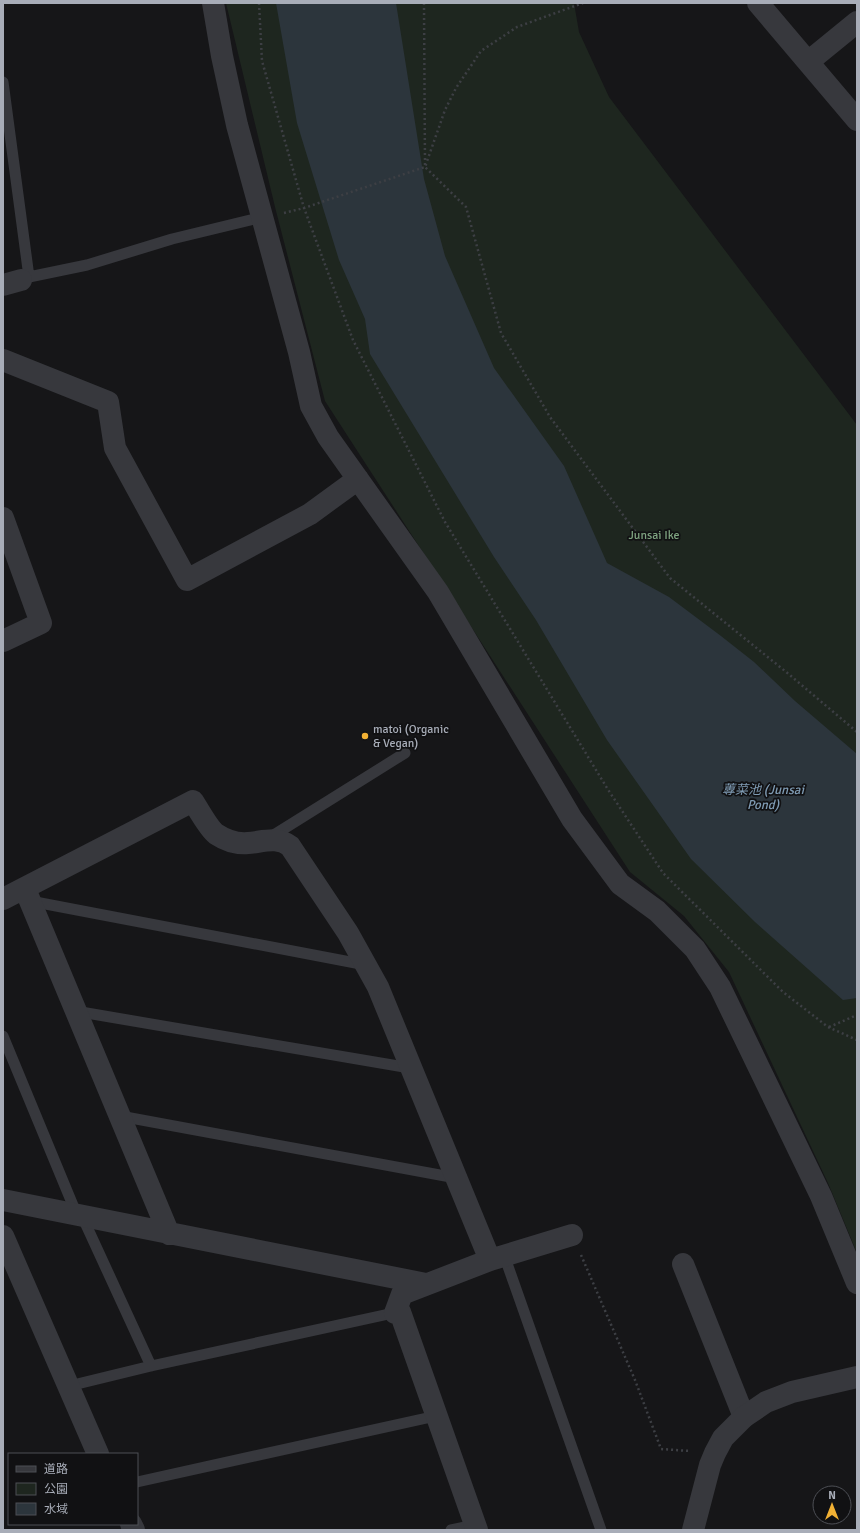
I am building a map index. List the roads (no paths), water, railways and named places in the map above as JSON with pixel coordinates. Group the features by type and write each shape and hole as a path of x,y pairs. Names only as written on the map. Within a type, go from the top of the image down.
{"street":[{"path":"213,3 222,56 237,125 299,352 311,406 328,437 438,592 572,819 620,884 657,911 695,949 720,987 821,1196 857,1283"},
{"path":"758,3 857,120"},
{"path":"808,62 857,22"},
{"path":"3,360 108,402 115,448 187,580 310,514 358,479"},
{"path":"3,518 41,623 3,642"},
{"path":"3,900 27,895 193,801 215,833 232,842 247,844 265,841 284,841 290,846 348,933 378,987 456,1178 497,1258"},
{"path":"27,895 169,1234"},
{"path":"3,1200 426,1284"},
{"path":"476,1527 398,1312 402,1294 497,1258 572,1235"},
{"path":"3,1236 98,1453"},
{"path":"683,1264 744,1417"},
{"path":"693,1530 710,1465 715,1453 723,1438 744,1417 766,1402 792,1392 857,1377"}],"lane":[{"path":"3,82 18,281 87,265 172,239 263,217"},
{"path":"265,841 405,753"},
{"path":"27,895 366,966"},
{"path":"76,1011 410,1068"},
{"path":"3,1036 80,1216 151,1366"},
{"path":"120,1116 456,1178"},
{"path":"497,1258 601,1530"},
{"path":"69,1386 151,1366 398,1312"},
{"path":"138,1482 436,1416"},
{"path":"451,1530 476,1527"}],"water":[{"name":"蓴菜池 (Junsai Pond)","path":"276,3 396,3 424,179 445,256 494,368 564,466 607,563 669,597 721,636 754,662 795,701 857,754 857,998 843,1000 755,922 691,859 607,740 536,620 494,557 370,354 365,319 339,260 297,123"}],"place":[{"name":"matoi (Organic & Vegan)","path":"365,736"}],"park label":[{"name":"Junsai Ike","path":"654,535"}]}
